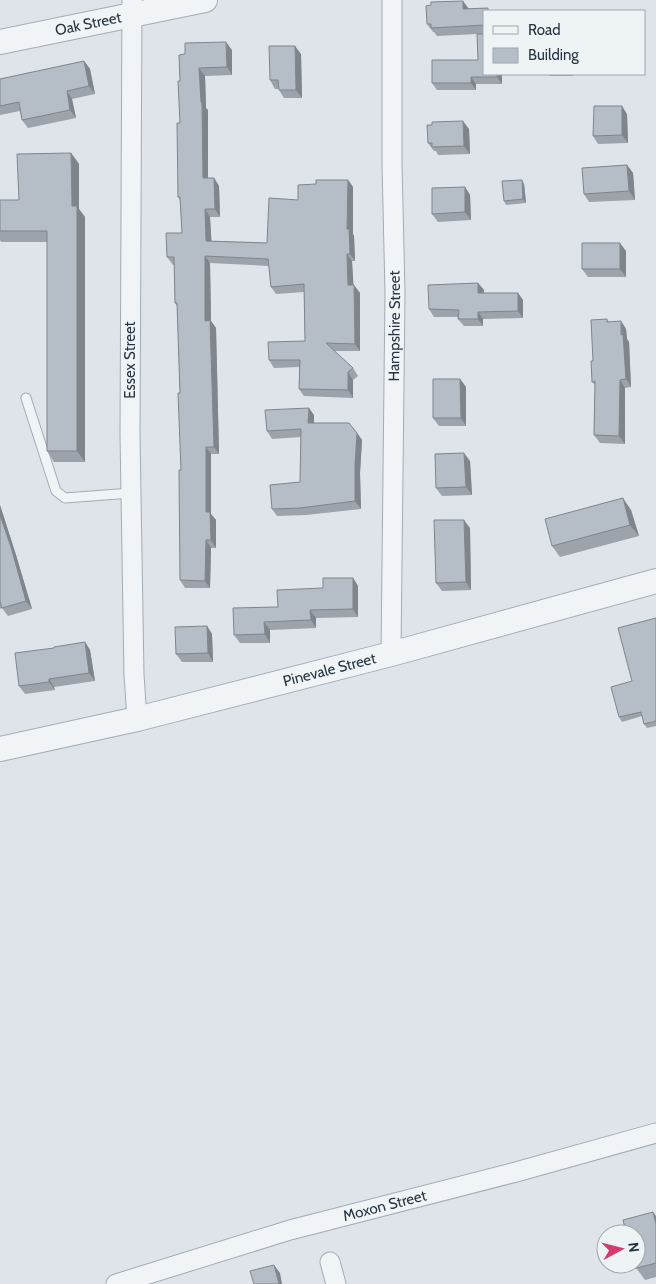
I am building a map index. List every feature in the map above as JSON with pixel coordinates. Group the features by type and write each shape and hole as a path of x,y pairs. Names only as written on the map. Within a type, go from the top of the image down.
{"street":[{"name":"Oak Street","path":"0,42 132,7 205,0"},
{"name":"Hampshire Street","path":"391,654 395,292 392,164 392,0"},
{"name":"Essex Street","path":"132,7 131,493 134,675 137,719"},
{"name":"Pinevale Street","path":"0,748 137,719 391,654 656,581"},
{"name":"Moxon Street","path":"116,1284 290,1230 516,1172 656,1133"},
{"path":"330,1262 336,1284"}],"lane":[{"path":"26,398 56,491 65,498 131,493"}],"building":[{"path":"463,1 463,9 488,8 488,10 483,10 483,25 431,28 431,24 427,24 426,6 431,5 431,2"},
{"path":"477,34 483,34 483,75 497,75 497,77 471,77 471,83 432,83 432,60 478,60"},
{"path":"226,42 227,67 199,68 202,102 203,178 214,178 215,209 205,209 206,241 267,243 269,198 298,200 298,185 316,184 316,180 348,180 347,229 349,229 350,254 347,254 348,285 354,285 355,344 326,343 353,368 348,372 348,390 299,389 300,360 269,360 268,342 305,341 304,284 271,287 268,259 205,256 205,321 210,320 214,447 206,447 206,512 210,512 211,540 206,540 205,581 180,580 179,470 181,470 177,303 175,303 174,257 167,257 166,233 182,233 180,197 178,197 177,123 180,123 179,55 185,54 185,43"},
{"path":"269,46 295,46 296,90 279,90 278,80 270,80"},
{"path":"84,61 89,86 67,91 70,110 22,120 19,102 0,106 0,79"},
{"path":"594,106 622,106 622,135 593,136"},
{"path":"463,121 464,146 432,147 432,143 428,143 427,125 432,125 432,122"},
{"path":"71,153 72,206 77,206 77,451 47,451 47,231 0,231 0,200 19,200 17,154"},
{"path":"627,165 629,191 584,194 582,168"},
{"path":"522,180 523,199 504,201 502,181"},
{"path":"465,187 465,212 432,214 432,188"},
{"path":"582,243 620,243 620,269 582,269"},
{"path":"478,283 478,293 518,293 518,311 478,312 478,319 458,319 459,310 429,309 428,285"},
{"path":"607,319 607,322 621,321 621,335 623,334 626,379 620,380 619,436 594,435 595,381 592,382 591,320"},
{"path":"433,379 460,379 461,418 433,418"},
{"path":"309,408 308,423 349,423 357,433 355,501 300,508 272,509 270,485 300,482 301,429 267,431 265,410"},
{"path":"464,453 466,487 436,488 435,454"},
{"path":"623,498 630,525 552,546 545,519"},
{"path":"0,515 26,601 2,608 0,601"},
{"path":"434,520 464,520 466,582 436,583"},
{"path":"323,578 353,578 353,609 310,610 311,620 264,622 265,634 234,635 233,608 278,607 277,590 323,588"},
{"path":"656,618 656,721 644,724 641,712 619,717 611,687 632,681 618,628"},
{"path":"207,626 208,653 176,654 175,627"},
{"path":"85,642 89,673 49,679 49,682 19,686 15,653"},
{"path":"653,1212 656,1224 656,1263 646,1266 646,1224 624,1224 623,1220"},
{"path":"274,1265 279,1284 254,1284 250,1271"}]}
